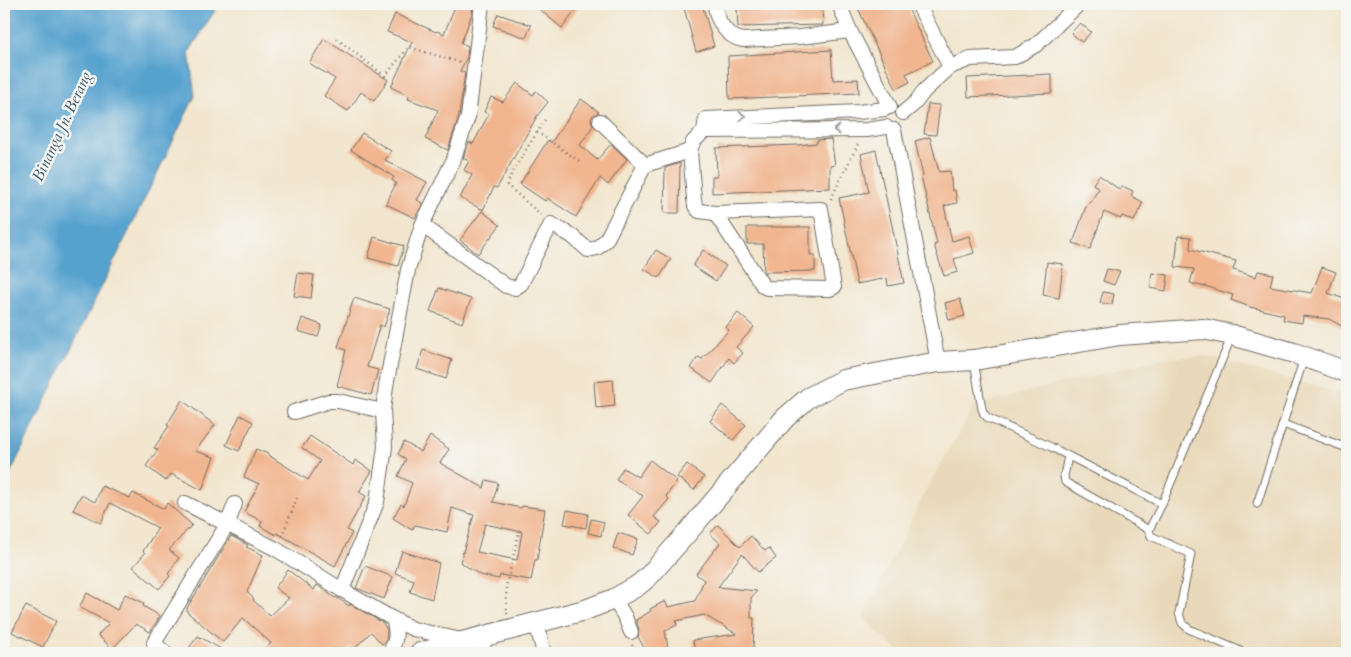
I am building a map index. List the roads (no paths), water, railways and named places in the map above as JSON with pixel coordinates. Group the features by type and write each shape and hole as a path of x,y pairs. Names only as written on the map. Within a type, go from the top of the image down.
{"main road":[{"path":"420,653 479,643 508,630 539,636 585,610 616,601 648,577 785,418 808,398 849,378 938,362 974,360 1120,335 1203,329 1232,335 1302,366 1347,372"}],"street":[{"path":"342,590 377,502 385,447 383,411 386,386 408,270 422,225 452,161 468,117 476,68 482,4"},
{"path":"715,4 718,18 724,28 730,35 743,40 850,31"},
{"path":"704,131 867,130 890,128 903,122 893,109 850,31 839,4"},
{"path":"918,4 950,67"},
{"path":"715,213 763,286 767,288 834,288 821,209 715,213 699,211 695,206 690,151 693,142 704,131 706,119 858,112 893,109 915,103 929,86 950,67 970,59 1015,57 1036,45 1079,4"},
{"path":"893,109 881,118 890,128 938,362"},
{"path":"600,121 645,165"},
{"path":"422,225 506,286 515,288 521,284 551,224 572,236 588,250 597,248 606,240 645,165 690,151"},
{"path":"294,412 329,401 338,401 383,411"},
{"path":"185,503 276,549 342,590 413,629 479,643"},
{"path":"165,653 154,643 227,525 236,504"},
{"path":"616,601 631,632"},
{"path":"389,653 394,646 396,638 393,619"}],"lane":[{"path":"1149,530 1162,504 1232,335"},
{"path":"974,360 984,414 988,418 1162,504"},
{"path":"1257,504 1302,366"},
{"path":"1283,424 1347,448"},
{"path":"1068,456 1064,482 1149,530 1151,536 1192,554 1179,613 1182,623 1189,629 1245,653"}],"water":[{"name":"Binanga Jn. Berang","path":"4,4 219,4 189,52 195,96 4,486"}]}
